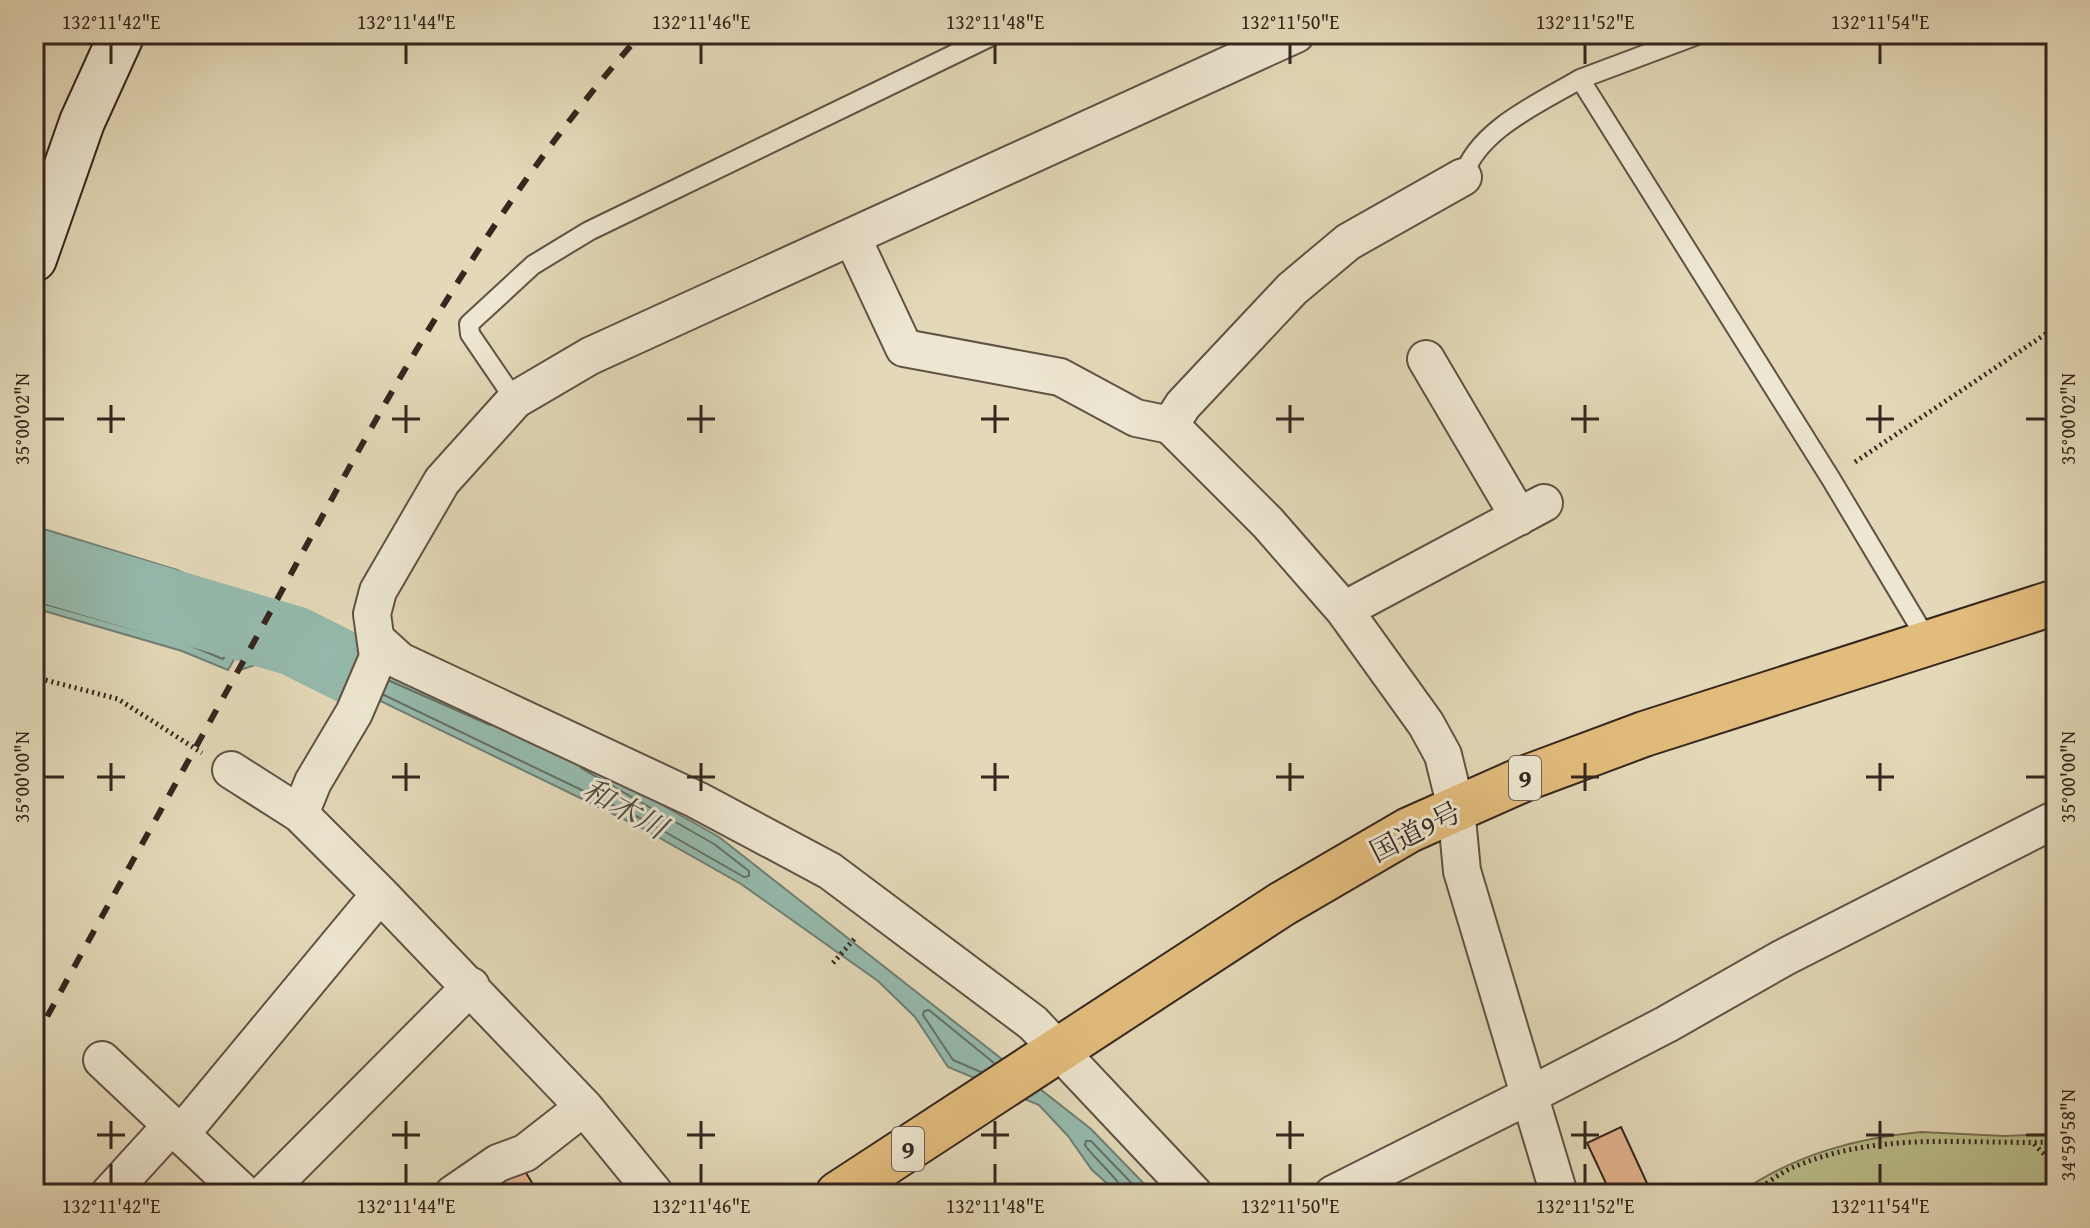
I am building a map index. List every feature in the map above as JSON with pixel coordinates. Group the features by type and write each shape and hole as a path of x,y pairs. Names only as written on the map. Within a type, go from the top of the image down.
{"highway":[{"name":"国道9号","path":"838,1194 1282,904 1409,830 1456,808 1644,734 2056,602"}],"street":[{"path":"34,259 82,122 122,34"},
{"path":"300,814 313,782 354,713 378,649 372,614 378,591 442,481 515,400 590,356 1296,34"},
{"path":"1170,425 1183,405 1292,289 1348,242 1463,177"},
{"path":"852,237 904,348 1060,377 1136,418 1170,425 1268,523 1344,610 1426,724 1443,755 1456,808 1462,871 1532,1094 1559,1194"},
{"path":"1344,610 1531,510 1426,359"},
{"path":"378,649 697,800 830,871 941,952 1194,1194"},
{"path":"231,770 300,814 471,986 584,1107 655,1194"},
{"path":"1333,1194 1667,1024 1783,958 2056,819"},
{"path":"109,1194 176,1130 380,894"},
{"path":"264,1194 471,986"},
{"path":"102,1060 244,1194"},
{"path":"453,1194 498,1163 525,1153 584,1107"}],"lane":[{"path":"515,400 470,334 469,324 533,265 589,231 996,34"},
{"path":"1463,177 1467,164 1504,125 1580,79 1700,34"},
{"path":"1580,79 1831,479 1929,643"}],"path":[{"path":"1831,479 2056,327"},
{"path":"34,677 118,699 190,748 231,770"},
{"path":"1752,1194 1791,1168 1848,1149 1914,1140 2056,1142"},
{"path":"2034,1143 2056,1166"}],"green space":[{"path":"1921,1132 2004,1136 2056,1134 2056,1194 1738,1194 1781,1169 1826,1151 1872,1139"}],"water":[{"path":"34,526 177,570 263,609 228,670 182,651 34,608"},
{"path":"274,612 358,651 392,673 567,751 719,837 1091,1129 1154,1194 1119,1194 1092,1170 1068,1136 1039,1105 948,1067 915,1017 878,981 741,884 642,828 286,655 240,670"}],"building":[{"path":"1621,1127 1652,1194 1611,1194 1587,1143"},
{"path":"523,1168 539,1194 494,1194 490,1188"}],"waterway":[{"name":"和木川","path":"34,564 294,641 350,669"}],"railway":[{"path":"34,1041 355,458 440,310 535,168 641,34"}]}
